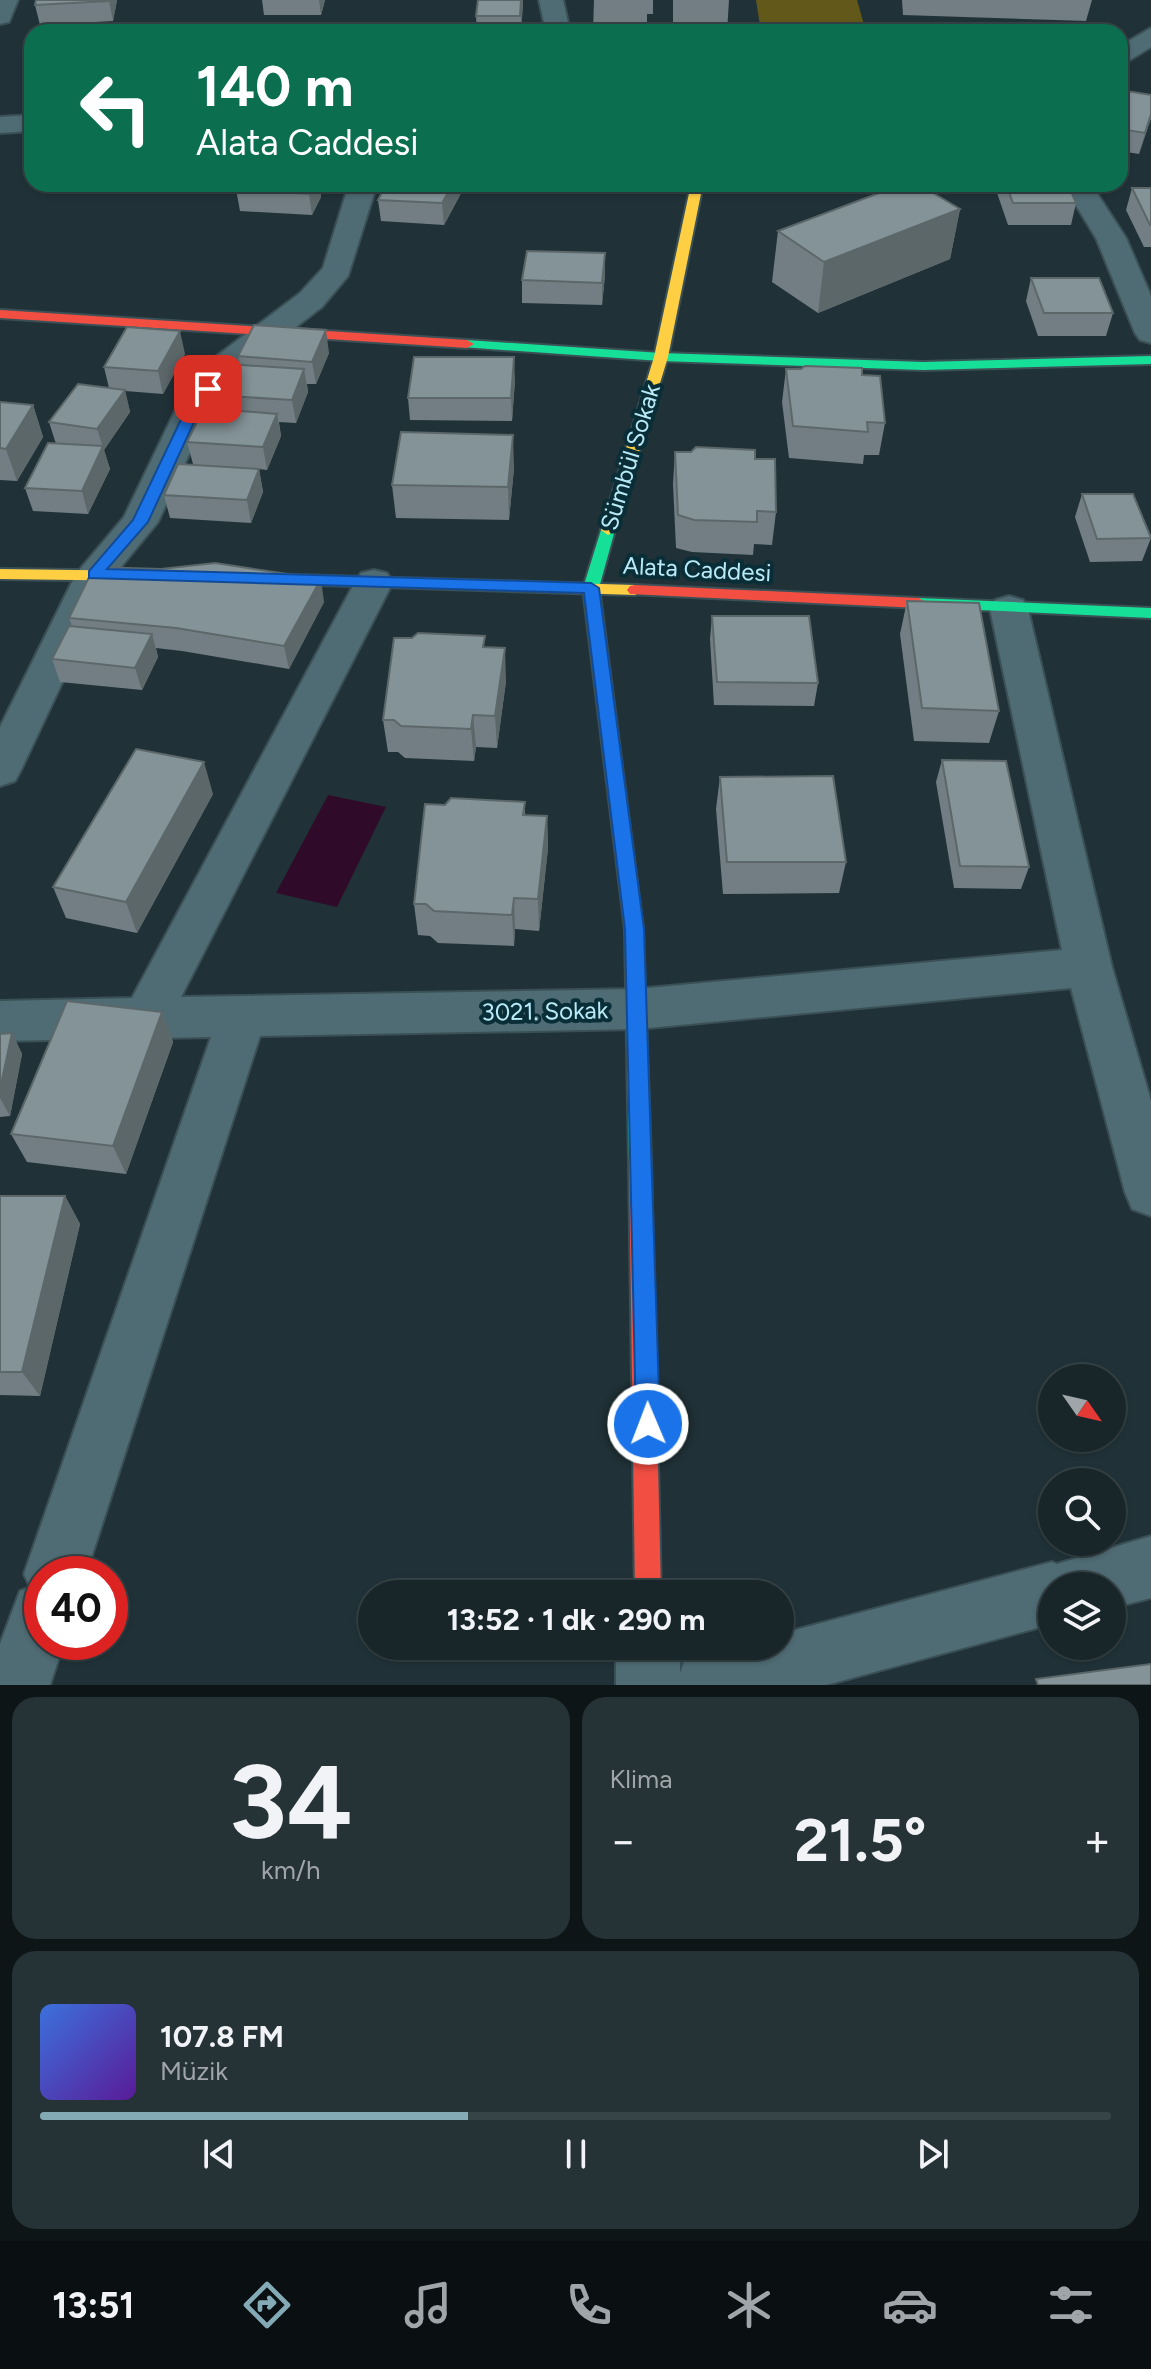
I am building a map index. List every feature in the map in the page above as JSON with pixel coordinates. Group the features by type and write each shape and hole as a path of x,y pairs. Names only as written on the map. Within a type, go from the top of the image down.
{"street":[{"path":"0,17 6,0"},
{"path":"551,0 556,24"},
{"path":"1128,52 1151,35"},
{"path":"0,125 24,124"},
{"path":"0,770 95,574 140,522 193,409 222,368 266,331 311,300 337,270 361,192"},
{"name":"Sümbül Sokak","path":"648,1580 647,1396 634,929 591,588 661,357 695,192"},
{"path":"1082,192 1111,238 1151,333"},
{"path":"0,314 661,357 923,366 1151,360"},
{"path":"0,574 172,576"},
{"name":"Alata Caddesi","path":"250,578 591,588 1151,613"},
{"path":"146,1018 374,582"},
{"path":"1009,609 1089,967 1151,1192"},
{"name":"3021. Sokak","path":"0,1021 637,1009 1089,967"},
{"path":"61,1556 243,1016"},
{"path":"1126,1574 1151,1567"},
{"path":"707,1685 1038,1597"},
{"path":"18,1685 26,1660"},
{"path":"648,1660 648,1685"}],"shaded area":[{"path":"756,0 857,0 864,24 760,24"},
{"path":"328,795 386,807 337,907 276,893"}],"building":[{"path":"36,0 109,0 109,1 35,5"},
{"path":"478,0 521,0 520,16 476,16"},
{"path":"1128,91 1151,95 1151,114 1145,133 1128,130"},
{"path":"1132,188 1151,188 1151,225 1150,225"},
{"path":"382,192 448,192 442,203 378,200"},
{"path":"882,192 931,192 960,209 824,262 778,231"},
{"path":"1009,192 1071,192 1076,203 1013,203"},
{"path":"527,251 605,253 602,283 522,280"},
{"path":"1031,278 1099,278 1113,313 1044,313"},
{"path":"254,325 326,330 312,362 238,356"},
{"path":"127,327 180,331 158,371 104,367"},
{"path":"414,357 514,357 511,398 408,398"},
{"path":"227,364 304,369 292,400 212,395"},
{"path":"805,366 862,368 862,375 880,376 885,423 867,422 868,432 793,426 786,369"},
{"path":"78,384 125,390 97,429 49,422"},
{"path":"0,402 33,405 6,449 0,448"},
{"path":"204,408 277,414 263,447 187,442"},
{"path":"401,432 513,435 508,487 392,485"},
{"path":"48,443 103,446 82,491 25,488"},
{"path":"696,447 755,450 755,459 775,459 776,512 757,511 757,522 694,520 678,515 675,452 691,452"},
{"path":"178,464 259,469 247,500 164,495"},
{"path":"1082,494 1133,494 1151,538 1097,539"},
{"path":"215,563 321,579 284,646 176,628 69,618 94,567 161,569"},
{"path":"907,601 979,603 999,711 922,708"},
{"path":"712,616 809,616 818,683 717,682"},
{"path":"69,626 152,634 135,668 52,659"},
{"path":"418,633 485,636 483,647 505,648 495,716 473,715 471,729 401,726 394,720 383,720 394,638 412,638"},
{"path":"136,749 204,762 126,902 53,887"},
{"path":"942,760 1006,761 1029,867 960,866"},
{"path":"833,776 846,862 727,862 720,777"},
{"path":"451,798 525,802 523,815 547,816 538,899 514,898 512,915 434,911 426,904 414,904 425,804 445,805"},
{"path":"67,1001 162,1012 113,1146 11,1134"},
{"path":"12,1033 0,1089 0,1034"},
{"path":"0,1196 65,1196 22,1372 0,1372"},
{"path":"1151,1664 1151,1685 1038,1685 1036,1679"}],"traffic: fast":[{"path":"467,344 661,357 923,366 1151,360"},
{"path":"608,530 591,588 634,929 640,1162"},
{"path":"919,603 1151,613"}],"traffic: slow":[{"path":"608,530 661,357 695,192"},
{"path":"0,574 150,576"},
{"path":"262,579 635,590"}],"traffic: jam":[{"path":"0,314 467,344"},
{"path":"635,590 919,603"},
{"path":"640,1162 648,1580"}],"route":[{"path":"208,389 193,409 140,522 95,574 591,588 634,929 648,1424"}]}
